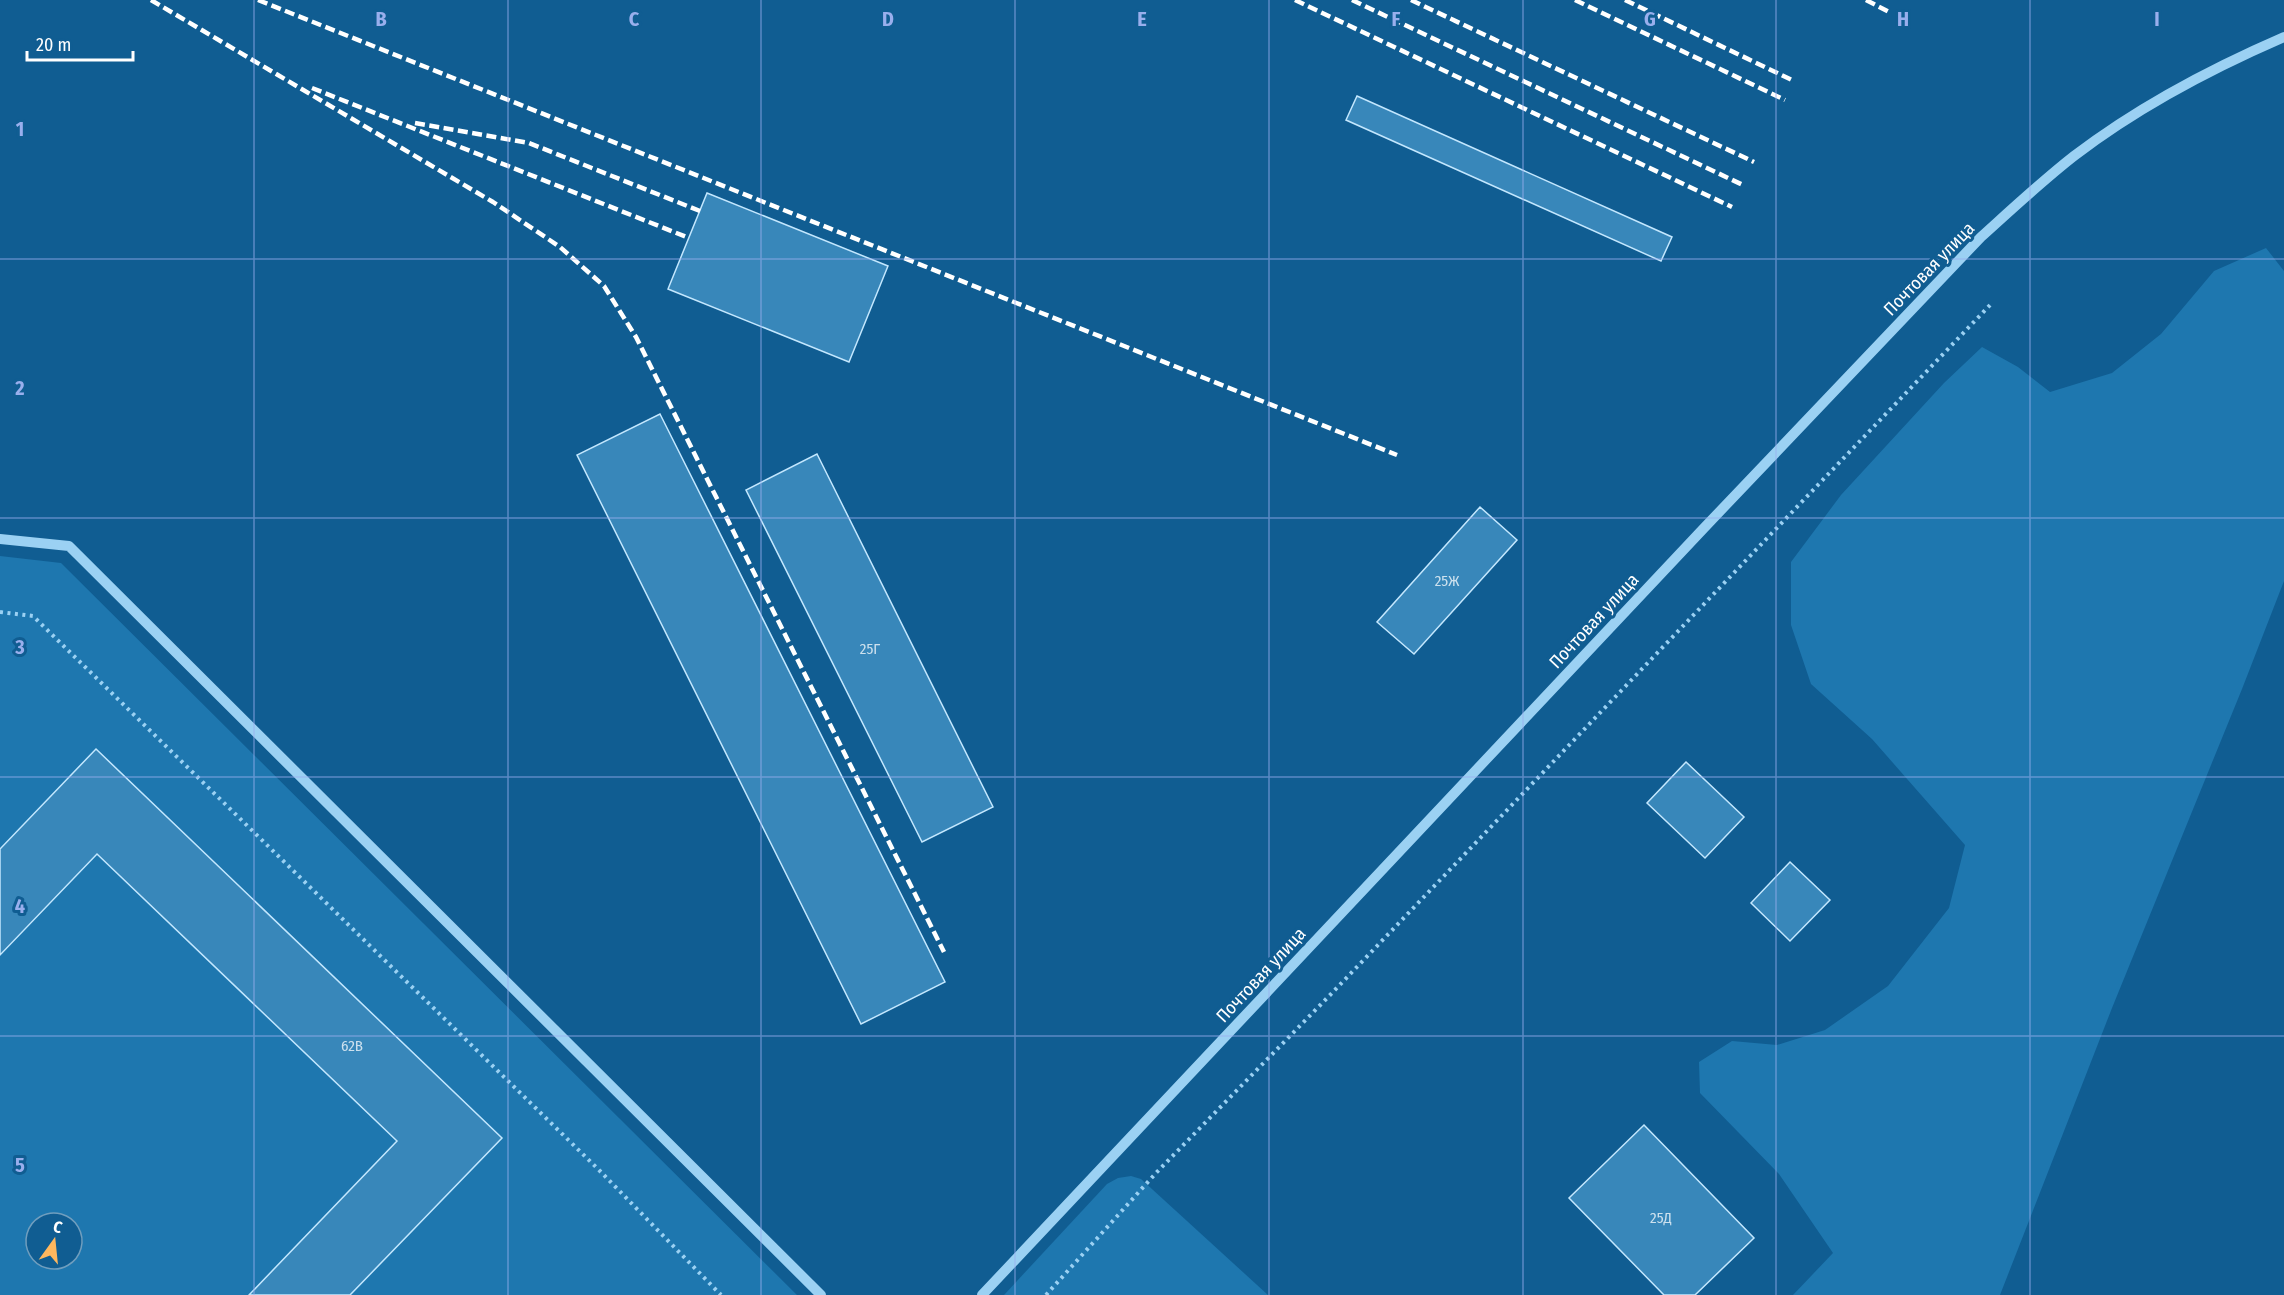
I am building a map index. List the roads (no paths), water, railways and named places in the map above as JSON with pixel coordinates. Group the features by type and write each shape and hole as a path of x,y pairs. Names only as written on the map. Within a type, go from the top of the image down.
{"street":[{"name":"Почтовая улица","path":"982,1295 1704,528 1982,237 2044,181 2127,119 2190,82 2284,37"},
{"path":"0,539 69,546 821,1295"}],"railway":[{"path":"151,0 493,202 560,247 604,286 636,337 944,952"},
{"path":"258,0 1397,455"},
{"path":"1295,0 1732,207"},
{"path":"1352,0 1743,185"},
{"path":"1411,0 1754,162"},
{"path":"1575,0 1785,100"},
{"path":"1625,0 1794,81"},
{"path":"1866,0 1891,13"},
{"path":"312,88 689,238"},
{"path":"415,123 529,143 700,211"}]}
